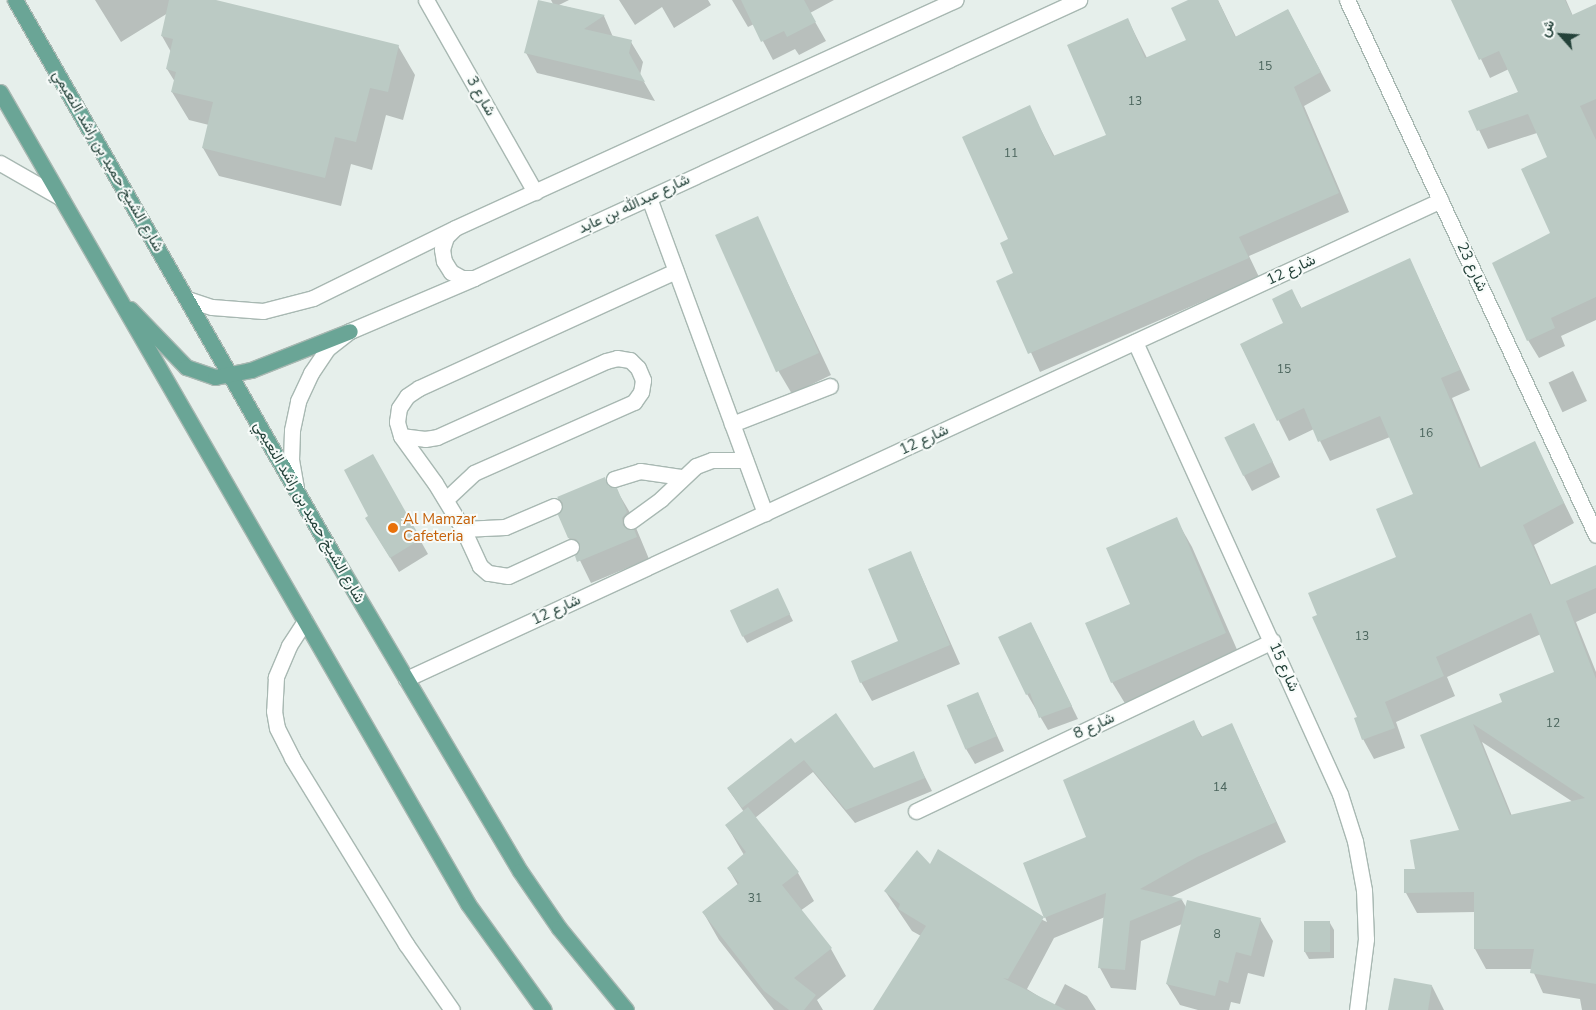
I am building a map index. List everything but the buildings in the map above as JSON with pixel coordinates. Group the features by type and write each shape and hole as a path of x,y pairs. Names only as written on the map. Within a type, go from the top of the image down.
{"main road":[{"name":"شارع الشيخ حميد بن راشد النعيمي","path":"15,0 296,490 520,870 559,928 626,1010"},
{"path":"0,92 468,904 544,1010"},
{"path":"118,298 186,367 215,377 231,376 350,332"}],"street":[{"name":"شارع 3","path":"426,0 535,192"},
{"path":"187,299 237,311 288,307 313,298 455,228 955,0"},
{"name":"شارع عبدالله بن عابد","path":"296,490 291,460 292,430 298,400 311,373 328,348 350,332 474,278 1079,0"},
{"name":"شارع 23","path":"1347,0 1441,200 1590,505 1596,535"},
{"path":"0,163 61,198"},
{"path":"649,198 765,513"},
{"name":"شارع 12","path":"406,679 1441,200"},
{"path":"455,228 446,237 442,249 444,261 456,275 474,278"},
{"path":"571,547 508,576 498,577 480,566 463,529 446,499 401,436 397,422 399,408 407,396 419,388 676,271"},
{"name":"شارع 15","path":"1135,342 1273,641 1340,794 1355,841 1364,890 1366,940 1357,1010"},
{"path":"401,436 425,440 437,437 606,361 618,358 630,360 638,368 643,380 641,392 634,402 474,473 446,499"},
{"path":"732,424 830,386"},
{"path":"631,520 661,499 682,477 712,460 745,460"},
{"path":"614,479 640,471 682,477"},
{"path":"463,529 505,527 554,506"},
{"path":"304,621 288,646 276,678 274,711 277,728 292,758 396,928 452,1010"},
{"name":"شارع 8","path":"916,811 1273,641"}],"place":[{"name":"Al Mamzar Cafeteria","path":"393,528"}]}
